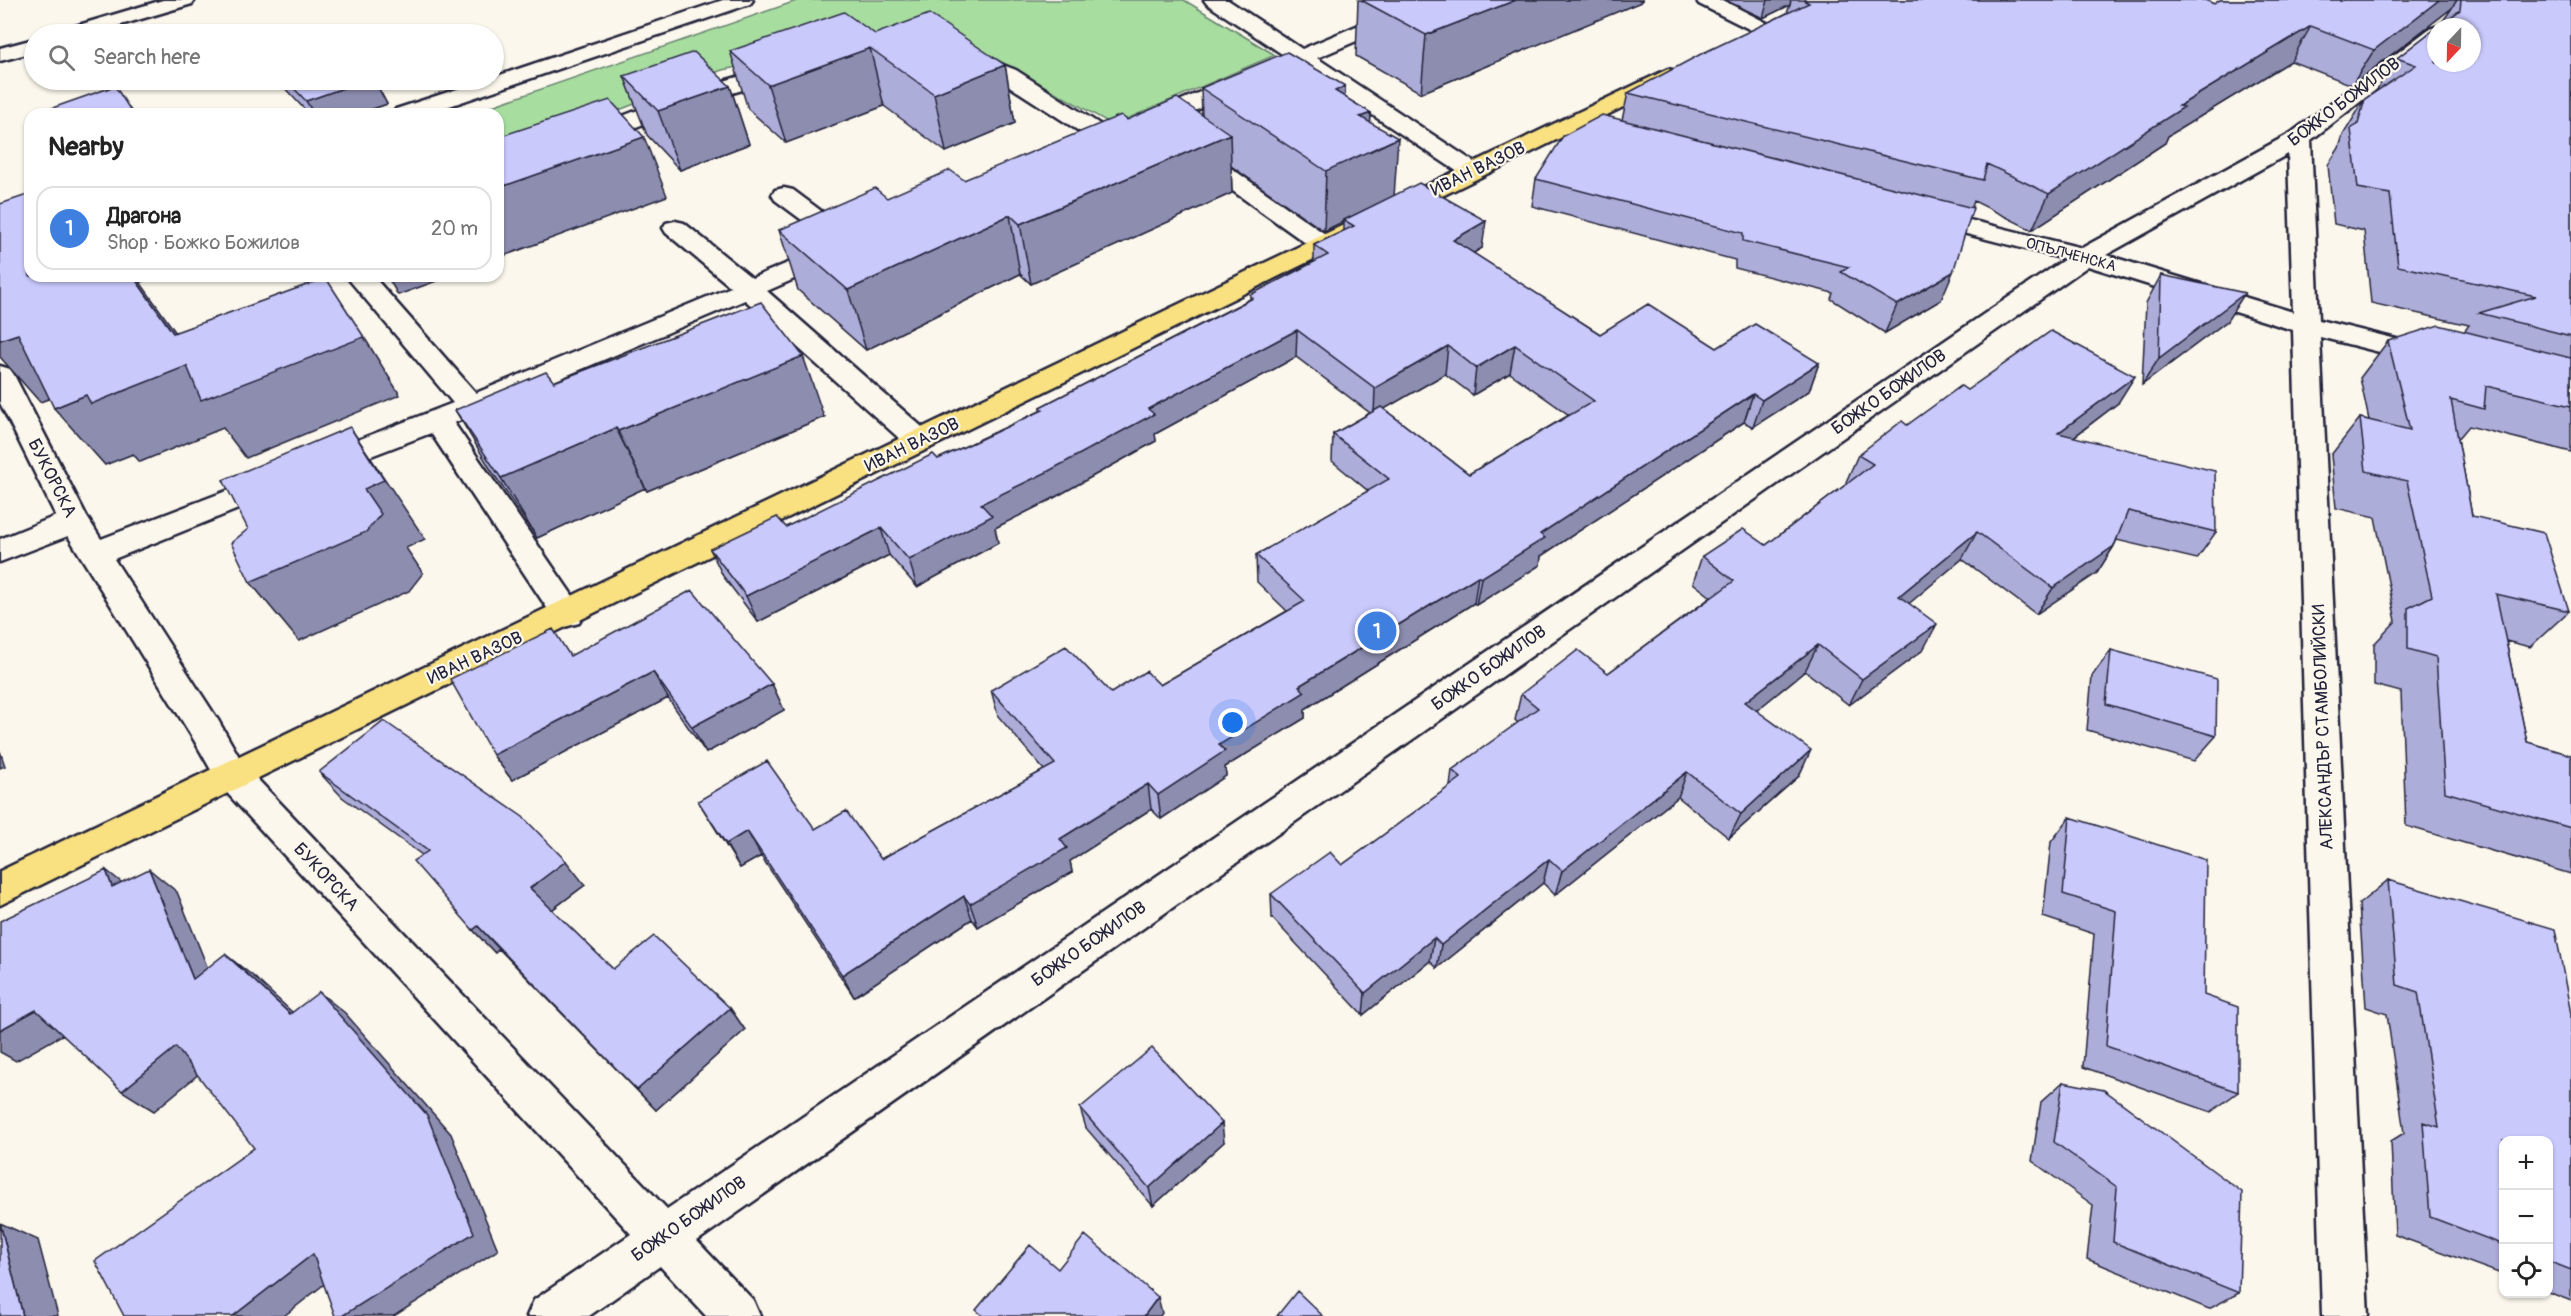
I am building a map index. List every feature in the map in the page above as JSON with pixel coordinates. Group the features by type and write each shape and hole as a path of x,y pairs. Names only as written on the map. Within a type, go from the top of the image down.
{"main road":[{"path":"1733,44 1774,24"},
{"name":"ИВАН ВАЗОВ","path":"0,889 231,774 568,614 1692,64"}],"street":[{"path":"103,24 185,0"},
{"path":"504,80 743,0"},
{"path":"1214,0 1472,171"},
{"path":"1075,152 1107,139 1166,134 1301,59 1435,0"},
{"path":"1707,0 1774,24"},
{"name":"БОЖКО БОЖИЛОВ","path":"550,1316 2085,257 2299,138 2427,40"},
{"path":"0,55 24,48"},
{"path":"944,52 955,53 1008,75 1107,139"},
{"path":"570,144 687,99 802,67"},
{"path":"422,108 475,90"},
{"path":"1568,124 1603,133"},
{"path":"1166,134 1323,244"},
{"name":"АЛЕКСАНДЪР СТАМБОЛИЙСКИ","path":"2299,138 2345,1316"},
{"path":"95,554 437,420 861,241 784,195"},
{"name":"ОПЪЛЧЕНСКА","path":"1901,210 2085,257 2307,325 2445,360"},
{"path":"675,228 748,288 920,441"},
{"path":"363,282 471,406"},
{"name":"БУКОРСКА","path":"0,375 74,522 206,730 231,774 737,1316"},
{"path":"437,420 568,614"},
{"path":"0,552 74,522"}],"green space":[{"path":"799,0 1184,0 1275,55 1113,125 977,48 896,35 722,70 504,155 504,108 486,108"}],"building":[{"path":"1361,0 1516,0 1426,35"},
{"path":"1803,0 2205,0 2214,4 2220,0 2439,0 2374,50 2311,26 2179,106 2184,107 2049,194 1987,164 1983,180 1628,93 1701,54 1809,3"},
{"path":"2461,0 2571,0 2571,336 2479,313 2536,296 2398,266 2390,194 2358,188 2351,129 2358,124 2365,99 2416,65 2397,58 2427,35 2427,72 2481,72 2481,18 2450,18 2460,10"},
{"path":"844,12 875,34 929,14 1005,65 934,94 870,48 768,85 730,51"},
{"path":"694,52 730,86 658,111 624,76"},
{"path":"1287,52 1345,86 1335,91 1371,113 1360,117 1398,138 1326,171 1201,88"},
{"path":"104,90 118,90 129,108 52,108"},
{"path":"296,90 337,90 306,101"},
{"path":"1177,98 1230,134 1020,224 1010,215 848,290 779,230 875,188 887,198 950,170 964,180 1121,115 1127,120"},
{"path":"610,100 644,137 504,186 504,135"},
{"path":"1602,115 1973,208 1953,272 1897,305 1841,272 1849,267 1743,241 1743,233 1536,179 1563,136"},
{"path":"1419,183 1486,221 1453,240 1600,334 1648,304 1717,348 1755,324 1819,363 1762,400 1753,394 1540,534 1545,538 1481,578 1478,576 1299,686 1305,692 1219,745 1225,751 1158,795 1148,784 1060,839 1067,848 970,904 964,896 842,975 747,831 726,844 698,801 767,761 815,829 846,811 881,859 1055,764 991,690 1066,646 1111,693 1146,671 1160,685 1305,601 1256,555 1389,479 1333,434 1381,407 1469,474 1594,401 1515,345 1476,368 1448,346 1375,388 1297,330 1148,409 1154,414 1045,473 981,504 992,516 909,560 881,528 746,596 710,549 777,517 786,527 933,454 938,459 1043,410 1040,407 1253,298 1250,295 1328,255 1314,245 1354,226 1344,220"},
{"path":"24,196 24,282 137,282 173,333 315,282 329,282 364,337 201,400 187,366 91,404 86,395 54,408 18,334 0,340 0,204"},
{"path":"2161,275 2245,293 2159,358"},
{"path":"761,302 803,356 618,431 616,428 501,478 455,410 546,372 554,382"},
{"path":"2439,325 2571,358 2571,406 2486,386 2484,409 2451,400 2472,516 2544,533 2569,611 2496,594 2527,742 2571,755 2571,828 2445,792 2436,657 2408,649 2408,608 2432,596 2407,481 2366,471 2360,418 2410,430 2388,341"},
{"path":"2051,331 2135,376 2058,433 2215,471 2216,532 2128,511 2114,546 2053,588 1977,532 1899,596 1937,624 1862,679 1818,645 1745,702 1811,750 1741,814 1687,772 1562,871 1549,859 1441,945 1434,938 1365,993 1271,894 1330,852 1342,865 1461,778 1452,770 1538,708 1521,694 1578,650 1608,673 1734,581 1702,556 1743,529 1766,545 1873,464 1858,455 1902,421 1907,425 1961,386 1967,390"},
{"path":"350,427 384,480 364,489 381,514 366,532 250,582 231,543 248,529 223,480"},
{"path":"692,590 772,684 692,727 653,672 493,755 450,679 553,629 570,656"},
{"path":"2111,650 2217,679 2216,736 2106,704"},
{"path":"384,721 523,817 566,861 530,888 613,969 654,936 730,1008 637,1090 478,926 473,930 413,861 428,851 319,772"},
{"path":"2070,817 2206,860 2204,995 2238,1007 2238,1092 2106,1046 2116,911 2063,894"},
{"path":"149,869 193,979 225,954 290,1014 319,992 427,1115 474,1233 342,1316 335,1316 313,1254 233,1316 124,1316 95,1261 254,1148 176,1047 122,1091 36,1010 0,1030 0,921 106,870 112,887"},
{"path":"2388,880 2555,929 2571,1014 2571,1270 2553,1263 2553,1136 2499,1136 2499,1243 2430,1217 2423,1122 2439,1127 2418,992 2397,985"},
{"path":"1152,1048 1222,1123 1149,1188 1080,1108"},
{"path":"2063,1082 2104,1090 2242,1192 2239,1293 2113,1242 2117,1187 2054,1142"},
{"path":"0,1223 23,1316 0,1316"},
{"path":"1085,1235 1158,1297 1144,1316 983,1316 976,1310 1030,1245 1058,1269"},
{"path":"1297,1291 1323,1316 1277,1316"}],"place":[{"name":"Драгона","path":"1377,631"}]}
